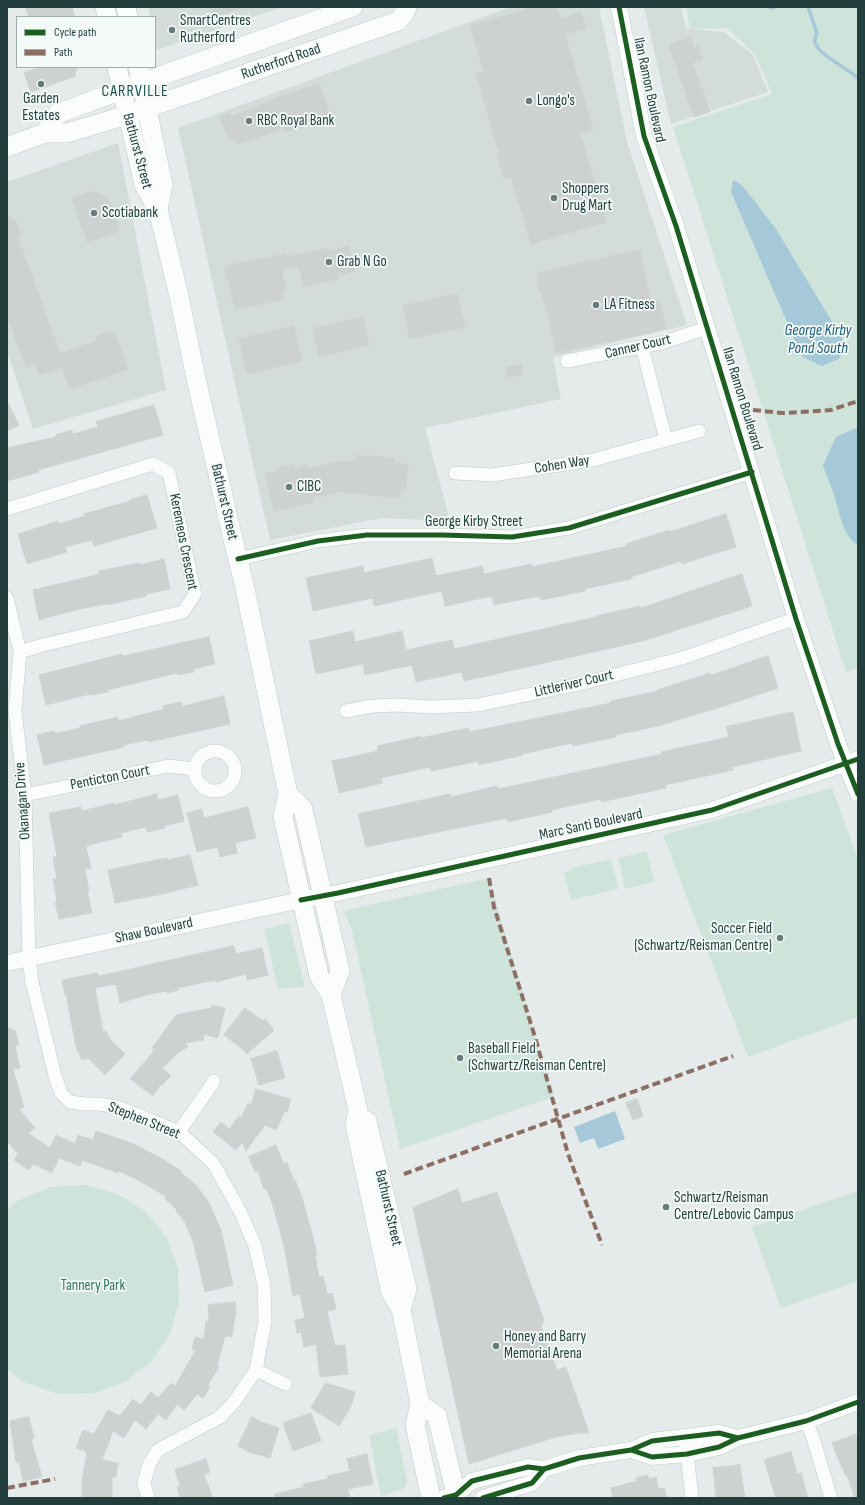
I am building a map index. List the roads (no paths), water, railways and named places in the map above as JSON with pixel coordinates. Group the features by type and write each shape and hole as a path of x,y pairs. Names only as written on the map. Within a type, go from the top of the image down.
{"main road":[{"name":"Rutherford Road","path":"45,133 56,114 121,90 140,75 353,7"},
{"name":"Rutherford Road","path":"45,133 67,133 148,108 394,22 403,17 407,7"},
{"name":"Bathurst Street","path":"117,68 144,185 158,210 244,584 288,794 283,817 319,976 331,995 358,1110 355,1125 391,1293 401,1309 420,1404 415,1425 431,1498"},
{"name":"Bathurst Street","path":"140,75 163,185 158,210"},
{"path":"7,147 45,133"},
{"path":"288,794 303,810 340,971 331,995"},
{"path":"420,1404 437,1416 456,1497"}],"street":[{"name":"Ilan Ramon Boulevard","path":"619,7 644,136 676,226 796,619 851,762 858,794"},
{"name":"Canner Court","path":"567,362 661,343 707,328"},
{"path":"642,347 666,440"},
{"name":"Cohen Way","path":"455,473 492,475 567,465 593,460 700,431"},
{"name":"Keremeos Crescent","path":"7,510 153,464 169,473 195,594 183,612 43,645 20,652"},
{"name":"George Kirby Street","path":"238,560 318,541 367,535 512,537 569,528 752,472"},
{"name":"Okanagan Drive","path":"7,598 20,652 15,711 25,795 29,958"},
{"name":"Littleriver Court","path":"346,711 373,706 398,705 431,707 478,705 579,684 683,658 796,619"},
{"name":"Marc Santi Boulevard","path":"301,900 712,810 851,762"},
{"name":"Penticton Court","path":"25,795 168,766 195,769"},
{"name":"Shaw Boulevard","path":"7,962 301,900"},
{"name":"Stephen Street","path":"29,958 32,982 55,1076 61,1093 70,1102 100,1104 121,1108 179,1132 213,1163 241,1212 255,1246 264,1285 265,1321 256,1370 235,1401 220,1417 158,1450 149,1464 144,1483 148,1498"},
{"path":"179,1132 214,1081"},
{"path":"256,1370 285,1384"},
{"path":"630,1450 652,1457 687,1454 719,1447 738,1438 806,1421 858,1402"},
{"path":"806,1421 813,1438 831,1498"},
{"path":"456,1497 472,1481 528,1467 544,1469 579,1458 630,1450 652,1441 719,1433 738,1438"},
{"path":"685,1437 692,1498"},
{"path":"483,1498 532,1483 544,1469"}],"water":[{"name":"George Kirby Pond South","path":"733,180 742,185 776,229 842,338 843,351 839,359 822,366 802,357 731,192"},
{"path":"858,427 858,545 845,530 823,465 836,437"},
{"path":"615,1111 625,1139 598,1149 594,1138 580,1143 574,1127"}],"waterway":[{"path":"770,7 775,7"},
{"path":"808,7 817,33 815,40 817,47 858,78"}],"place":[{"name":"SmartCentres Rutherford","path":"172,30"},
{"name":"Garden Estates","path":"41,84"},
{"name":"Longo's","path":"529,101"},
{"name":"RBC Royal Bank","path":"249,121"},
{"name":"Shoppers Drug Mart","path":"554,198"},
{"name":"Scotiabank","path":"94,213"},
{"name":"Grab N Go","path":"329,262"},
{"name":"LA Fitness","path":"596,305"},
{"name":"CIBC","path":"289,487"},
{"name":"Soccer Field (Schwartz/Reisman Centre)","path":"780,938"},
{"name":"Baseball Field (Schwartz/Reisman Centre)","path":"460,1058"},
{"name":"Schwartz/Reisman Centre/Lebovic Campus","path":"666,1207"},
{"name":"Honey and Barry Memorial Arena","path":"496,1346"}],"district":[{"name":"CARRVILLE","path":"135,92"}],"park label":[{"name":"Tannery Park","path":"93,1286"}]}
